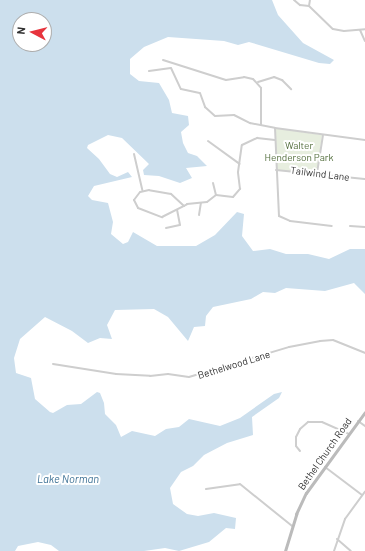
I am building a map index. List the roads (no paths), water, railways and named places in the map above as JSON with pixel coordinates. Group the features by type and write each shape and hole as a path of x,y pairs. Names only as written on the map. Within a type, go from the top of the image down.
{"street":[{"path":"294,0 300,5 309,6 333,29 365,29"},
{"path":"309,6 310,0"},
{"path":"360,30 365,41"},
{"path":"163,60 226,80 247,77 258,82 274,77 282,80 290,89"},
{"path":"149,71 171,68 179,87 185,91 201,94 205,107 214,116 234,115 249,123 275,128 365,140"},
{"path":"258,82 261,92 261,125"},
{"path":"275,128 277,208 280,218 332,226"},
{"path":"317,173 323,134"},
{"path":"142,190 134,198 138,208 162,217 184,206 207,202 216,195 232,198 238,193 240,149 243,143 257,138 275,140"},
{"path":"208,141 222,149 233,161 240,164"},
{"path":"134,154 142,190"},
{"name":"Tailwind Lane","path":"276,170 365,179"},
{"path":"213,183 216,195"},
{"path":"142,190 171,194 184,206"},
{"path":"199,215 201,203"},
{"path":"166,228 180,225 177,210"},
{"path":"350,226 356,229 365,227"},
{"name":"Bethelwood Lane","path":"53,364 116,374 150,376 168,374 192,377 289,347 320,341 333,340 365,353"},
{"name":"Bethel Church Road","path":"285,551 292,526 303,500 365,412"},
{"path":"358,421 365,426"},
{"path":"300,451 296,446 296,437 300,429 308,422 322,422 349,434"},
{"path":"325,467 362,495"},
{"path":"206,489 240,484 292,526"},
{"path":"334,551 345,519 365,491"},
{"path":"337,539 351,551"}],"water":[{"name":"Lake Norman","path":"0,0 272,0 278,15 303,43 334,60 330,64 319,63 249,42 238,45 224,41 168,37 144,47 130,59 130,74 139,81 159,83 169,100 172,113 188,116 189,125 181,132 183,143 188,153 197,156 207,166 186,168 192,178 180,183 159,176 144,175 143,170 149,164 122,138 108,135 88,145 87,148 99,159 110,174 117,177 128,172 132,177 94,186 88,196 92,200 108,203 113,222 111,234 123,244 128,242 133,232 157,246 196,246 215,235 237,212 244,214 242,236 253,251 270,249 286,254 308,254 329,259 350,249 365,249 365,294 354,283 325,291 286,288 275,293 263,292 251,299 213,307 206,316 205,326 194,327 188,341 168,317 154,309 115,310 107,325 112,339 100,338 88,343 72,331 45,317 20,339 14,358 16,373 31,378 35,399 53,413 67,405 81,404 97,392 100,393 104,403 105,414 116,425 121,437 132,431 155,436 166,429 179,427 189,419 220,426 240,418 274,394 282,392 279,398 252,417 253,435 227,443 204,455 193,466 181,472 170,488 173,504 187,514 198,516 214,513 236,518 235,529 226,528 209,542 179,551 165,548 144,551 59,551 51,545 38,542 18,546 15,551 0,551"}],"park label":[{"name":"Walter Henderson Park","path":"299,150"}]}
